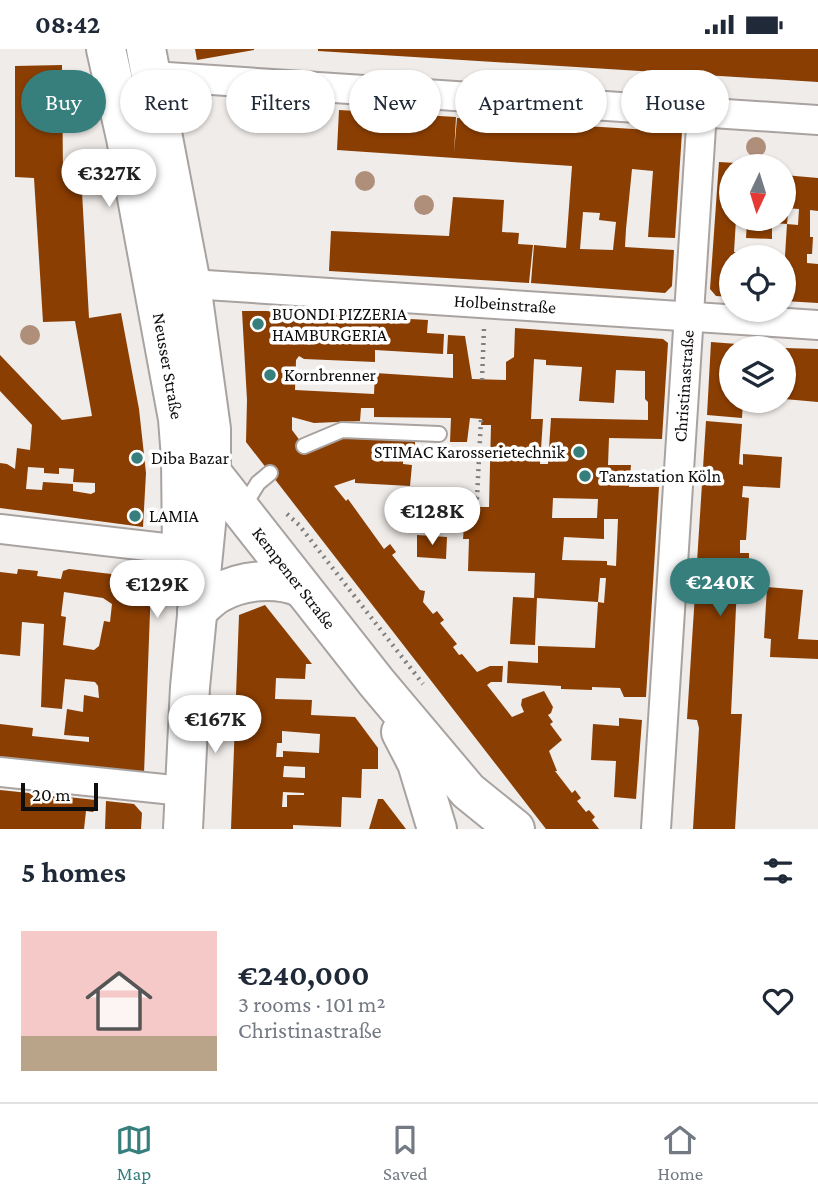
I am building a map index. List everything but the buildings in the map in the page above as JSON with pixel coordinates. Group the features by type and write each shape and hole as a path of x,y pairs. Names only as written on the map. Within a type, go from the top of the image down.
{"main road":[{"path":"107,53 149,62"},
{"name":"Neusser Straße","path":"107,53 126,138 178,419 193,581 183,829"},
{"name":"Neusser Straße","path":"149,62 191,284 211,429 211,473 193,581 190,687"},
{"name":"Kempener Straße","path":"178,419 211,473 377,683 468,791 506,821"},
{"path":"193,581 219,593 247,583 286,581 300,587"},
{"name":"Kempener Straße","path":"377,683 417,762 437,829"},
{"name":"Kempener Straße","path":"462,829 475,821 506,821"}],"street":[{"path":"149,62 621,104"},
{"path":"729,113 818,120"},
{"name":"Christinastraße","path":"656,829 701,133"},
{"name":"Holbeinstraße","path":"191,284 818,325"},
{"path":"0,529 193,581"},
{"path":"0,772 183,791"}],"lane":[{"path":"304,446 341,430 439,434"},
{"path":"241,510 258,483 270,473"}],"path":[{"path":"482,380 486,303"},
{"path":"454,533 456,496 477,498 481,419"}],"place":[{"name":"BUONDI PIZZERIA HAMBURGERIA","path":"258,324"},
{"name":"Kornbrenner","path":"270,375"},
{"name":"STIMAC Karosserietechnik","path":"579,452"},
{"name":"Diba Bazar","path":"137,458"},
{"name":"Tanzstation Köln","path":"585,476"},
{"name":"LAMIA","path":"135,516"}]}
